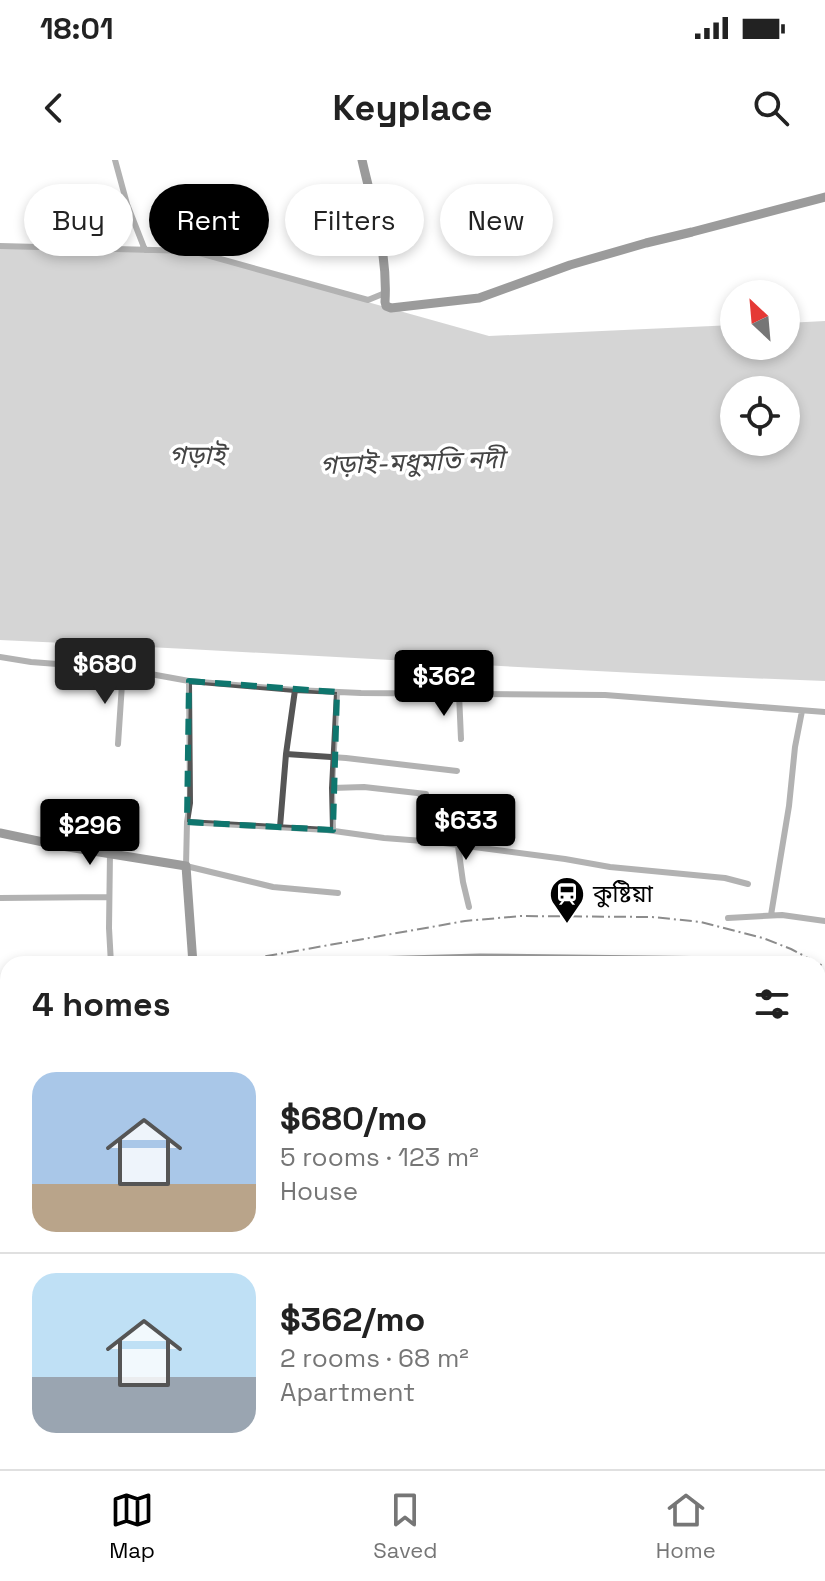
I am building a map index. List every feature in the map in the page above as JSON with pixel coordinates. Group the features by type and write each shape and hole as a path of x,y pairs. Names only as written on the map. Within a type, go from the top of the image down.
{"street":[{"path":"115,160 127,204 145,250"},
{"path":"362,160 383,251 385,304 391,308 479,298 585,261 825,197"},
{"path":"0,246 192,251 368,300 385,293"},
{"path":"0,657 123,669 189,681 295,690 605,695 825,712"},
{"path":"118,744 123,669"},
{"path":"189,681 190,803 186,866 192,956"},
{"path":"280,827 295,690"},
{"path":"333,830 337,692"},
{"path":"459,694 461,739"},
{"path":"771,915 802,711"},
{"path":"286,754 457,771"},
{"path":"332,788 364,787 426,794"},
{"path":"187,822 333,830 610,867 725,878 748,884"},
{"path":"0,833 186,866 289,890 338,893"},
{"path":"458,846 469,907"},
{"path":"110,853 111,956"},
{"path":"0,898 109,897"},
{"path":"728,918 782,915 825,921"}],"highlighted area":[{"path":"189,681 337,692 333,830 187,822"}],"water":[{"name":"গড়াই","path":"0,248 24,249 24,256 133,256 133,251 149,252 149,256 203,256 489,336 720,326 720,360 800,360 800,322 825,321 825,681 0,640"}],"railway":[{"path":"267,956 465,921 521,916 652,917 701,922 763,938 804,956"}],"place":[{"name":"কুষ্টিয়া","path":"567,925"}],"water label":[{"name":"গড়াই-মধুমতি নদী","path":"412,462"}]}
